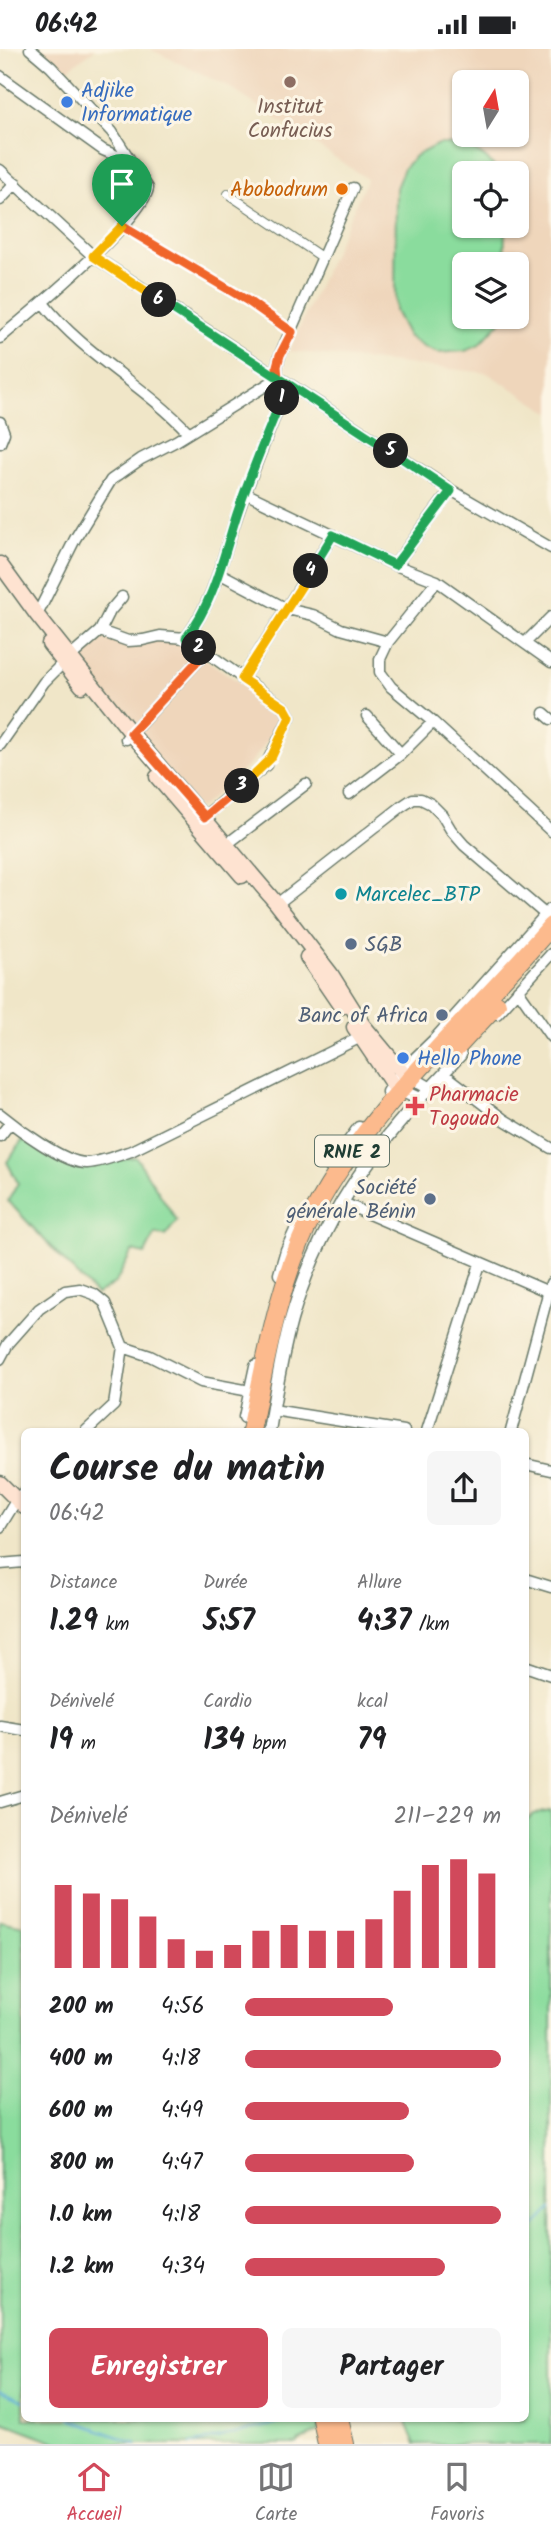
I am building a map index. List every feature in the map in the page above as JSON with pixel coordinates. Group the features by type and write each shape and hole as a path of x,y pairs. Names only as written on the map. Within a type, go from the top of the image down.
{"highway":[{"name":"RNIE 2","path":"263,1428 291,1294 305,1254 345,1177 412,1087 549,917"},
{"name":"RNIE 2","path":"252,1428 280,1305 294,1258 314,1213 346,1159 551,943"}],"main road":[{"path":"0,564 67,660"},
{"path":"0,579 292,935 361,1037 412,1087"},
{"path":"200,820 227,844 277,904 412,1087"},
{"path":"0,1483 21,1498"}],"street":[{"path":"0,338 43,303 93,256 122,226 147,195 148,188 112,132 51,67 30,49"},
{"path":"0,76 103,150 131,162"},
{"path":"0,170 93,256 451,491 551,548"},
{"path":"0,200 16,183"},
{"path":"186,638 210,599 283,381 277,366 280,355 353,188"},
{"path":"228,194 323,258"},
{"path":"122,226 237,294 292,332"},
{"path":"43,303 70,333 99,358 148,393 188,432"},
{"path":"37,615 75,539 111,480 188,432 283,381"},
{"path":"0,422 4,433 0,443"},
{"path":"395,565 451,491"},
{"path":"245,493 395,565 437,580 551,662"},
{"path":"242,679 333,535"},
{"path":"219,573 287,609 313,615 341,629 388,642"},
{"path":"437,580 388,642 380,659 380,672 391,687 551,831"},
{"path":"0,745 23,711 67,660 100,631 110,611 122,597"},
{"path":"526,642 551,617"},
{"path":"100,631 128,641 169,636 186,638 285,708 290,717 266,765 200,820"},
{"path":"129,736 205,653"},
{"path":"367,716 401,754"},
{"path":"349,794 401,754 433,722"},
{"path":"227,844 306,784"},
{"path":"277,904 401,807 413,799 421,799 442,815 464,845 549,917"},
{"path":"244,1428 250,1391 286,1250 307,1208 343,1149 412,1087 444,1075 551,954"},
{"path":"518,990 551,1037"},
{"path":"0,1114 10,1123 77,1162 106,1159 131,1151 361,1037"},
{"path":"444,1075 503,1119 551,1148"},
{"path":"270,1428 291,1322 309,1266 341,1202 412,1087"},
{"path":"0,1136 10,1123"},
{"path":"341,1202 480,1264 550,1290 512,1428"},
{"path":"428,1428 480,1264"},
{"path":"0,1359 8,1344 39,1309 65,1291 80,1289 94,1294 104,1303 123,1347 114,1405 89,1428"},
{"path":"123,1347 150,1356 201,1382 250,1391"},
{"path":"273,1410 385,1428"},
{"path":"529,1465 551,1470"},
{"path":"0,1527 21,1500"},
{"path":"0,1564 21,1562"},
{"path":"529,1580 551,1587"},
{"path":"529,1667 551,1675"},
{"path":"0,1726 21,1730"},
{"path":"0,1802 21,1796"}],"shaded area":[{"path":"37,49 95,49 63,73"},
{"path":"150,49 551,49 551,413 487,373 289,351 367,179 229,87"},
{"path":"105,637 118,643 163,638 180,642 280,710 280,720 262,749 248,766 199,809 74,661"}],"green space":[{"path":"438,144 452,145 452,147 473,149 489,161 452,161 452,238 505,238 504,252 452,252 452,329 494,329 478,346 465,351 438,353 425,348 408,336 395,311 396,188 404,168 415,156"},
{"path":"22,1141 44,1147 78,1165 136,1157 177,1221 165,1236 155,1234 145,1254 132,1251 116,1282 96,1295 8,1201 18,1183 7,1162"},
{"path":"551,1811 551,2444 415,2444 406,2422 529,2422 529,1818 534,1814"},
{"path":"0,1921 21,1925 21,2422 319,2422 319,2432 298,2444 61,2444 0,2421"}],"waterway":[{"path":"529,2232 551,2209"},
{"path":"0,2391 21,2400"},
{"path":"78,2422 137,2444"},
{"path":"191,2444 283,2422"}],"place":[{"name":"Institut Confucius","path":"290,82"},
{"name":"Adjike Informatique","path":"67,102"},
{"name":"Abobodrum","path":"342,189"},
{"name":"Marcelec_BTP","path":"341,894"},
{"name":"SGB","path":"351,944"},
{"name":"Banc of Africa","path":"442,1015"},
{"name":"Hello Phone","path":"403,1058"},
{"name":"Pharmacie Togoudo","path":"415,1106"},
{"name":"Société générale Bénin","path":"430,1199"}],"route":[{"path":"122,226 93,256 278,378 288,384 451,491 395,565 333,535 242,679 285,708 290,717 287,725 266,765 205,817 131,733 205,653 186,638 210,599 238,511 288,384 278,378 277,366 292,332 191,265 122,226"}]}
